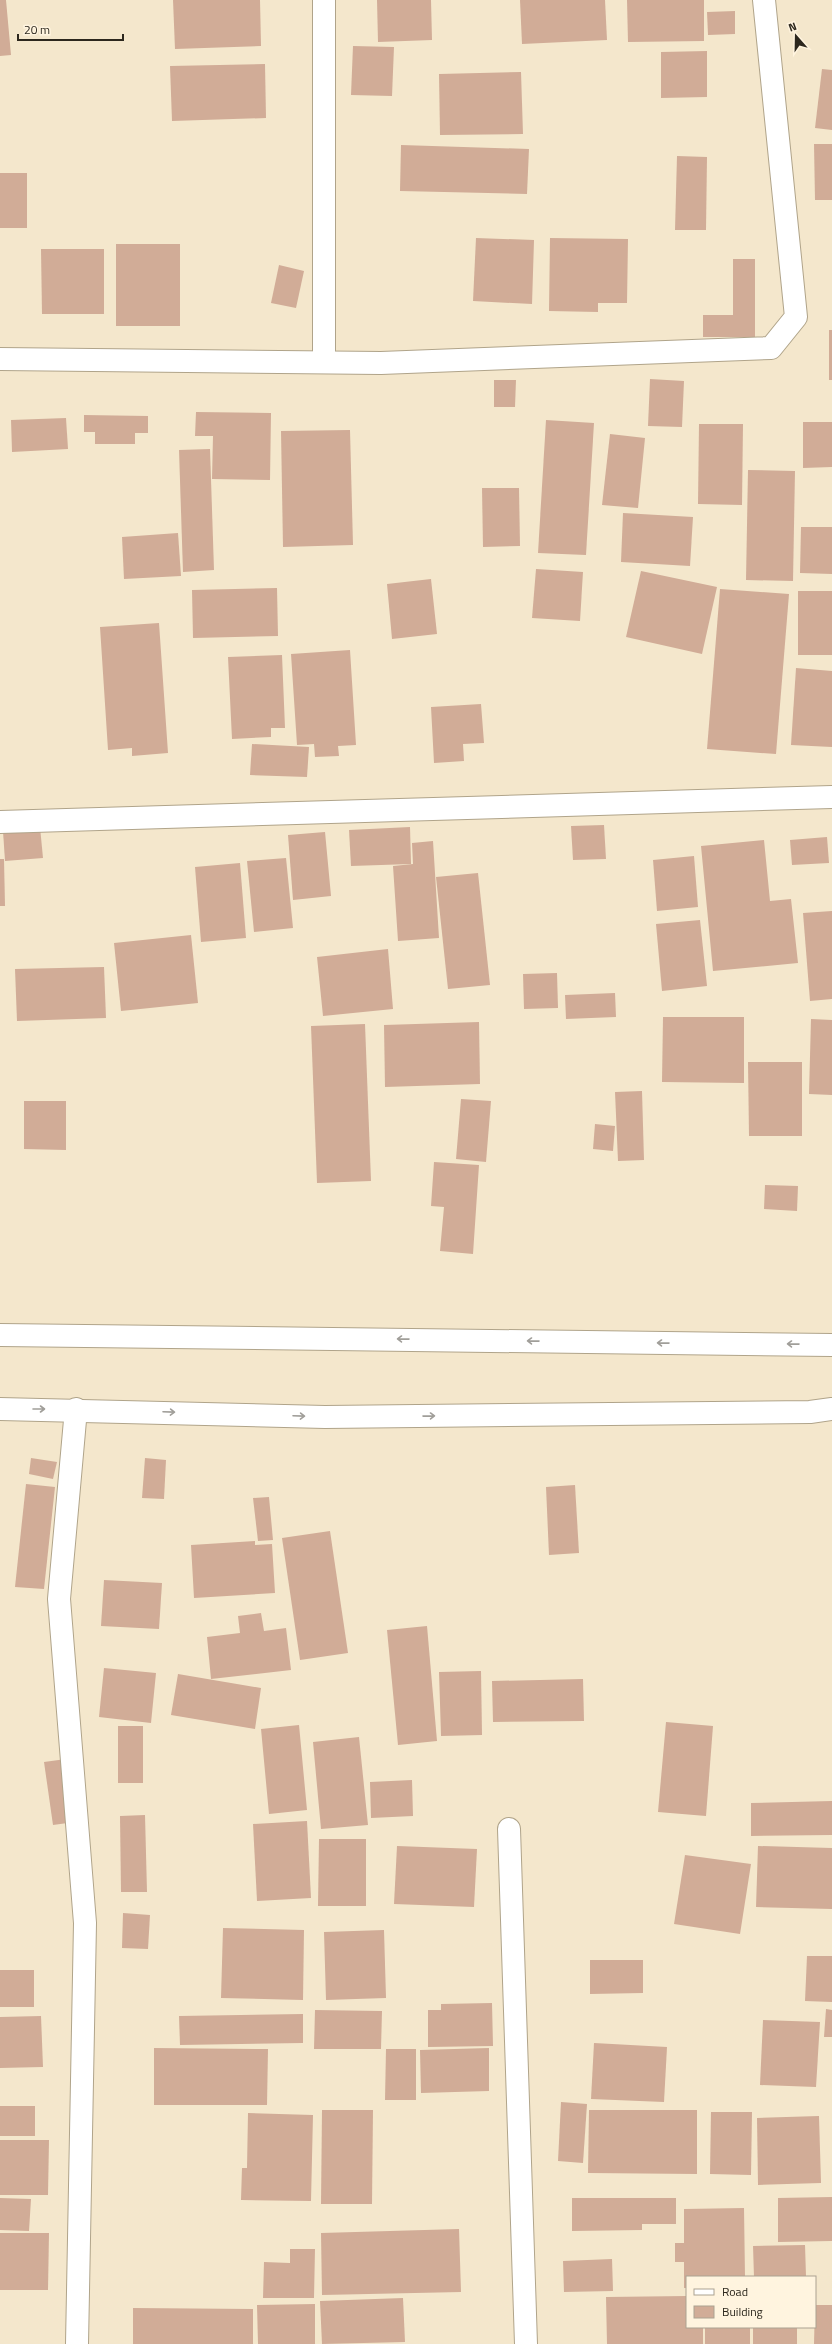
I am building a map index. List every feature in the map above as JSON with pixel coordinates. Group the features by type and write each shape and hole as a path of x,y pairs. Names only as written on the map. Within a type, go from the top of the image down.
{"street":[{"path":"324,0 324,361"},
{"path":"0,359 324,361 381,363 771,348 796,318 764,0"},
{"path":"0,822 832,797"},
{"path":"0,1335 832,1345"},
{"path":"0,1409 76,1409 325,1417 810,1412 832,1409"},
{"path":"76,1409 59,1600 85,1923 76,2344"},
{"path":"508,1829 526,2344"}],"building":[{"path":"0,0 6,0 11,55 0,56"},
{"path":"173,0 260,0 261,46 175,49"},
{"path":"377,0 431,0 432,40 378,42"},
{"path":"520,0 605,0 607,40 522,44"},
{"path":"627,0 704,0 704,41 628,42"},
{"path":"735,11 735,34 708,35 707,12"},
{"path":"353,46 394,47 392,96 351,95"},
{"path":"707,51 707,97 661,98 661,52"},
{"path":"265,64 266,118 172,121 170,66"},
{"path":"822,69 832,70 832,130 815,128"},
{"path":"521,72 523,134 440,135 439,74"},
{"path":"814,144 832,144 832,200 815,200"},
{"path":"401,145 529,149 527,194 400,191"},
{"path":"677,156 707,157 706,230 675,230"},
{"path":"0,173 27,173 27,228 0,228"},
{"path":"476,238 534,240 532,304 473,301"},
{"path":"550,238 628,239 627,303 598,303 598,312 549,311"},
{"path":"116,244 180,244 180,326 116,326"},
{"path":"41,249 104,249 104,314 42,314"},
{"path":"733,259 755,259 755,337 703,337 703,315 733,315"},
{"path":"279,265 304,271 296,308 271,303"},
{"path":"829,330 832,330 832,380 829,380"},
{"path":"650,379 684,381 682,427 648,426"},
{"path":"494,380 516,380 515,407 494,407"},
{"path":"196,412 271,413 270,480 212,479 213,436 195,436"},
{"path":"84,415 148,416 148,433 135,433 135,444 95,444 95,432 84,432"},
{"path":"66,418 68,449 12,452 11,420"},
{"path":"546,420 594,423 586,555 538,553"},
{"path":"803,422 832,422 832,467 803,468"},
{"path":"699,424 743,424 742,505 698,504"},
{"path":"350,430 353,545 283,547 281,431"},
{"path":"610,434 645,438 638,508 602,505"},
{"path":"210,449 214,570 183,572 179,450"},
{"path":"748,470 795,471 793,581 746,580"},
{"path":"482,488 519,488 520,546 483,547"},
{"path":"623,513 693,517 690,566 621,562"},
{"path":"801,527 832,527 832,574 800,573"},
{"path":"178,533 181,576 124,579 122,537"},
{"path":"536,569 583,572 580,621 532,618"},
{"path":"641,571 717,587 702,654 626,637"},
{"path":"431,579 437,634 392,639 387,584"},
{"path":"277,588 278,636 193,638 192,590"},
{"path":"720,589 789,594 776,754 707,749"},
{"path":"798,591 832,591 832,655 798,655"},
{"path":"159,623 168,753 132,756 132,748 108,750 100,627"},
{"path":"350,650 356,745 338,746 339,756 315,757 314,744 297,745 291,654"},
{"path":"282,655 285,728 271,728 271,737 232,739 228,657"},
{"path":"796,668 832,671 832,747 791,745"},
{"path":"481,704 484,743 463,744 464,761 434,763 431,707"},
{"path":"252,744 309,747 307,777 250,775"},
{"path":"604,825 606,859 573,860 571,826"},
{"path":"40,827 43,858 5,861 3,831"},
{"path":"410,827 411,864 351,866 349,830"},
{"path":"325,832 331,896 293,900 288,835"},
{"path":"827,837 829,863 792,865 790,840"},
{"path":"764,840 770,901 791,899 798,963 713,971 701,846"},
{"path":"433,841 439,938 398,941 393,866 413,864 412,843"},
{"path":"694,856 698,907 657,911 653,860"},
{"path":"286,858 293,928 254,932 247,861"},
{"path":"0,859 4,859 5,906 0,906"},
{"path":"240,863 246,938 201,942 195,867"},
{"path":"478,873 490,985 448,989 436,877"},
{"path":"832,911 832,999 810,1001 803,913"},
{"path":"700,920 707,986 662,991 656,924"},
{"path":"191,935 198,1003 121,1011 114,943"},
{"path":"388,949 393,1009 323,1016 317,957"},
{"path":"104,967 106,1018 17,1021 15,969"},
{"path":"557,973 558,1008 524,1009 523,974"},
{"path":"615,993 616,1017 566,1019 565,995"},
{"path":"663,1017 744,1017 744,1083 662,1082"},
{"path":"811,1019 832,1020 832,1095 809,1094"},
{"path":"479,1022 480,1084 385,1087 384,1025"},
{"path":"365,1024 371,1181 317,1183 311,1026"},
{"path":"748,1062 802,1062 802,1136 749,1136"},
{"path":"642,1091 644,1160 618,1161 615,1092"},
{"path":"461,1099 491,1101 486,1162 456,1159"},
{"path":"24,1101 66,1101 66,1150 24,1149"},
{"path":"595,1124 615,1126 613,1151 593,1149"},
{"path":"434,1162 479,1165 473,1254 440,1251 444,1207 431,1206"},
{"path":"765,1185 798,1186 797,1211 764,1209"},
{"path":"31,1458 57,1462 53,1479 29,1474"},
{"path":"145,1458 166,1460 164,1499 142,1498"},
{"path":"26,1484 55,1487 44,1589 15,1587"},
{"path":"575,1485 579,1553 549,1555 546,1487"},
{"path":"269,1497 273,1540 258,1541 253,1498"},
{"path":"330,1531 348,1653 300,1660 282,1538"},
{"path":"255,1541 255,1545 272,1544 275,1593 194,1598 191,1545"},
{"path":"104,1580 162,1583 159,1629 101,1626"},
{"path":"261,1613 264,1631 286,1628 291,1670 211,1679 207,1637 240,1633 238,1616"},
{"path":"427,1626 437,1741 398,1745 387,1630"},
{"path":"104,1668 156,1673 151,1723 99,1717"},
{"path":"481,1671 482,1735 441,1736 439,1672"},
{"path":"178,1674 261,1688 255,1729 171,1715"},
{"path":"583,1679 584,1721 493,1722 492,1681"},
{"path":"666,1722 713,1726 706,1816 658,1812"},
{"path":"299,1725 307,1810 269,1814 261,1729"},
{"path":"118,1726 143,1726 143,1783 118,1783"},
{"path":"359,1737 368,1825 321,1829 313,1742"},
{"path":"66,1759 75,1822 53,1825 44,1762"},
{"path":"412,1780 413,1816 371,1818 370,1782"},
{"path":"832,1801 832,1835 751,1836 751,1803"},
{"path":"145,1815 147,1892 121,1892 120,1816"},
{"path":"307,1821 311,1898 257,1901 253,1824"},
{"path":"319,1839 366,1839 366,1906 318,1906"},
{"path":"397,1846 477,1849 474,1907 394,1904"},
{"path":"758,1846 832,1848 832,1909 756,1907"},
{"path":"685,1855 751,1864 740,1934 674,1924"},
{"path":"123,1913 150,1915 148,1949 122,1948"},
{"path":"223,1928 304,1930 303,2000 221,1998"},
{"path":"384,1930 386,1998 326,2000 324,1932"},
{"path":"807,1956 832,1956 832,2002 805,2001"},
{"path":"590,1960 643,1960 643,1993 590,1994"},
{"path":"0,1970 34,1970 34,2007 0,2007"},
{"path":"492,2003 493,2046 428,2047 428,2010 441,2010 441,2004"},
{"path":"826,2009 832,2010 832,2037 824,2037"},
{"path":"315,2010 382,2011 381,2049 314,2049"},
{"path":"303,2014 303,2043 180,2045 179,2016"},
{"path":"41,2016 43,2067 0,2068 0,2017"},
{"path":"763,2020 820,2022 816,2087 760,2085"},
{"path":"594,2043 667,2047 664,2102 591,2099"},
{"path":"154,2048 268,2049 267,2105 154,2105"},
{"path":"489,2048 489,2091 421,2093 420,2050"},
{"path":"386,2049 416,2049 416,2100 385,2100"},
{"path":"561,2102 587,2104 583,2163 558,2161"},
{"path":"0,2106 35,2106 35,2136 0,2136"},
{"path":"322,2110 373,2110 372,2204 321,2204"},
{"path":"589,2110 697,2110 697,2174 588,2173"},
{"path":"711,2112 752,2112 751,2175 710,2174"},
{"path":"248,2113 313,2115 311,2201 241,2200 242,2168 247,2168"},
{"path":"819,2116 821,2183 758,2185 757,2118"},
{"path":"0,2140 49,2140 48,2195 0,2195"},
{"path":"832,2197 832,2241 778,2242 778,2198"},
{"path":"0,2198 31,2199 29,2231 0,2230"},
{"path":"572,2198 676,2198 676,2224 642,2224 642,2230 572,2231"},
{"path":"744,2208 745,2276 686,2276 686,2288 684,2288 684,2262 675,2262 675,2243 684,2243 684,2209"},
{"path":"459,2229 461,2292 322,2295 321,2233"},
{"path":"0,2233 49,2233 48,2290 0,2290"},
{"path":"805,2245 806,2276 754,2276 753,2246"},
{"path":"290,2249 315,2249 314,2298 263,2298 264,2262 290,2263"},
{"path":"612,2259 613,2291 564,2292 563,2261"},
{"path":"686,2296 686,2328 703,2328 703,2344 607,2344 606,2297"},
{"path":"403,2298 405,2342 322,2344 320,2301"},
{"path":"315,2304 315,2344 258,2344 257,2305"},
{"path":"816,2305 832,2305 832,2344 814,2344"},
{"path":"133,2308 253,2309 253,2344 133,2344"},
{"path":"705,2328 750,2328 750,2344 705,2344"},
{"path":"753,2328 797,2328 797,2344 753,2344"}]}
